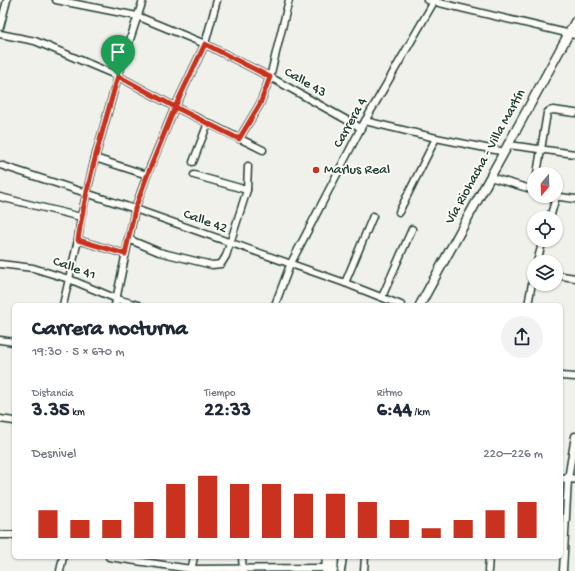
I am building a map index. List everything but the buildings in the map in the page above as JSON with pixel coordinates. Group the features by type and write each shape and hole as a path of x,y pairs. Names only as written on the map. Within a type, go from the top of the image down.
{"main road":[{"name":"Vía Riohacha - Villa Martín","path":"421,303 490,177 572,35 575,22"},
{"path":"327,559 328,570"},
{"path":"328,570 333,559"}],"street":[{"path":"0,27 7,0"},
{"name":"Calle 43","path":"56,0 137,16 205,44 270,77 360,128"},
{"path":"63,303 95,158 118,76 143,0"},
{"path":"116,302 135,209 175,107 205,44 217,0"},
{"path":"239,139 260,104 270,77 289,0"},
{"path":"427,0 572,35"},
{"name":"Carrera 4","path":"276,303 290,265 360,128 435,1"},
{"path":"0,34 35,41 118,76 175,107 263,150"},
{"path":"538,167 547,113 553,110 575,113"},
{"path":"365,121 436,138 507,148 540,149 575,154"},
{"path":"193,162 208,123"},
{"path":"398,212 436,138"},
{"path":"95,158 147,176"},
{"name":"Calle 42","path":"0,165 135,209 290,265 345,283 396,303"},
{"path":"128,239 159,252 212,265 221,264 226,256 246,190 248,166"},
{"path":"194,175 246,190"},
{"path":"490,177 527,188"},
{"path":"0,197 81,217"},
{"path":"563,198 575,199"},
{"path":"345,283 373,216"},
{"path":"382,297 412,229"},
{"path":"78,240 125,254"},
{"name":"Calle 41","path":"0,264 33,268 68,279 116,302"},
{"path":"563,276 575,278"},
{"path":"528,303 531,291"},
{"path":"0,340 12,342"},
{"path":"563,376 575,377"},
{"path":"0,419 12,421"},
{"path":"563,571 568,479 575,436"},
{"path":"0,536 12,535"},
{"path":"60,571 63,559"},
{"path":"132,559 191,570 328,570"},
{"path":"191,570 194,559"},
{"path":"242,559 243,570"},
{"path":"342,571 343,559"},
{"path":"364,571 365,559"},
{"path":"488,571 489,559"}],"place":[{"name":"Marlus Real","path":"316,170"}],"route":[{"path":"118,76 95,158 81,217 78,240 125,254 135,209 175,107 239,139 260,104 270,77 205,44 175,107 118,76"}]}
